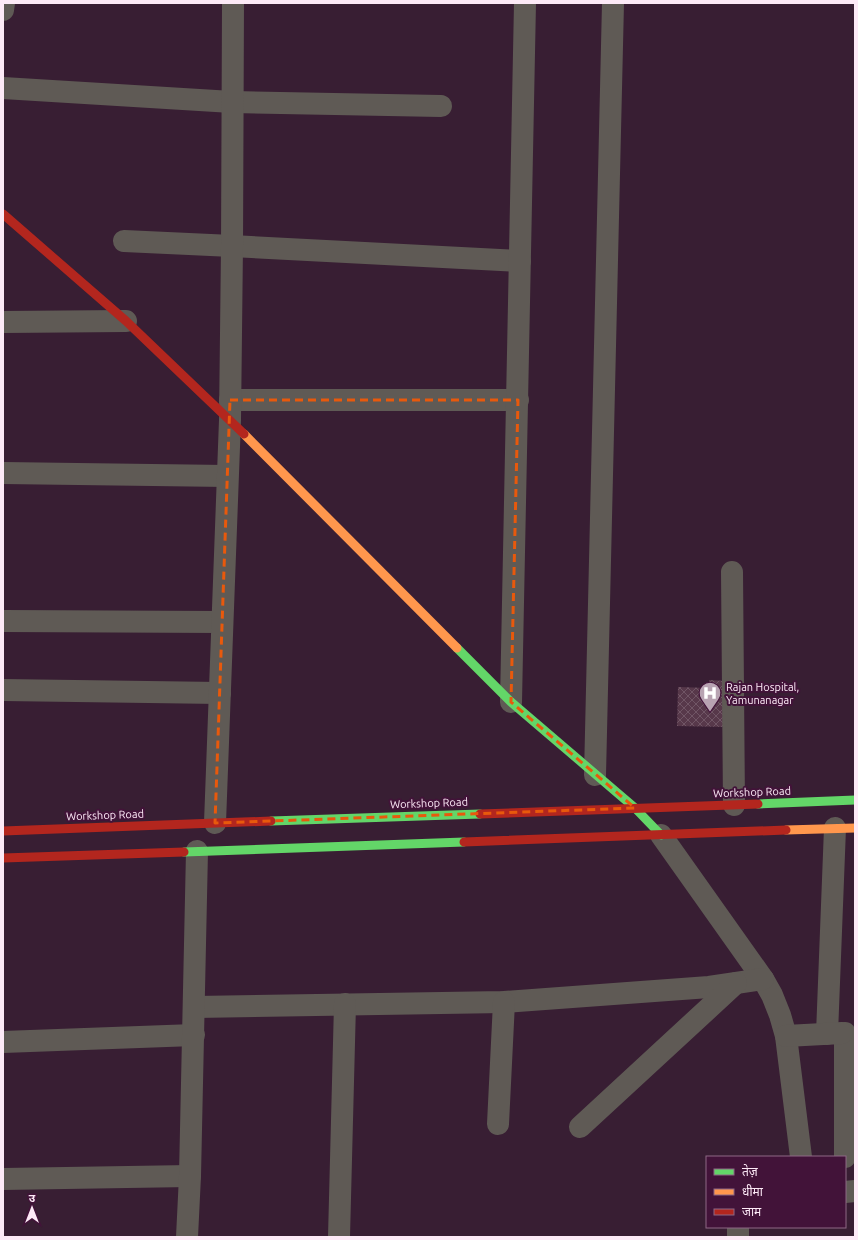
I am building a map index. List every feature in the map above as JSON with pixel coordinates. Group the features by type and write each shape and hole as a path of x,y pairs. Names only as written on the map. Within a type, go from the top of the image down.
{"main road":[{"path":"3,214 230,410 511,702 635,808 662,835"},
{"name":"Workshop Road","path":"3,830 855,800"},
{"path":"3,858 845,828"}],"street":[{"path":"3,10 4,3"},
{"path":"215,823 230,410 233,3"},
{"path":"511,702 525,3"},
{"path":"595,775 614,3"},
{"path":"3,88 232,102 441,106"},
{"path":"124,241 520,261"},
{"path":"3,322 126,321"},
{"path":"230,410 518,400"},
{"path":"3,473 227,476"},
{"path":"732,572 734,805"},
{"path":"3,621 222,622"},
{"path":"3,690 220,693"},
{"path":"845,828 842,1033 845,1156"},
{"path":"662,835 772,995 786,1036 801,1156"},
{"path":"187,1237 194,1035 197,851"},
{"path":"194,1007 504,1002 709,987 762,979"},
{"path":"580,1127 736,983"},
{"path":"498,1124 504,1002"},
{"path":"339,1237 345,1004"},
{"path":"786,1036 842,1033"},
{"path":"3,1042 194,1035"},
{"path":"3,1179 190,1176"}],"highlighted area":[{"path":"230,400 518,400 511,702 635,808 215,823"}],"building":[{"path":"709,680 726,681 725,727 677,726 678,687 709,688"}],"traffic: fast":[{"path":"457,648 511,702 635,808 661,835"},
{"path":"758,804 855,800"},
{"path":"271,821 480,814"},
{"path":"184,852 464,842"}],"traffic: slow":[{"path":"244,434 457,648"},
{"path":"786,830 855,828"}],"traffic: jam":[{"path":"3,214 126,321 244,434"},
{"path":"480,814 758,804"},
{"path":"3,831 271,821"},
{"path":"464,842 786,830"},
{"path":"3,858 184,852"}],"place":[{"name":"Rajan Hospital, Yamunanagar","path":"710,712"}]}
